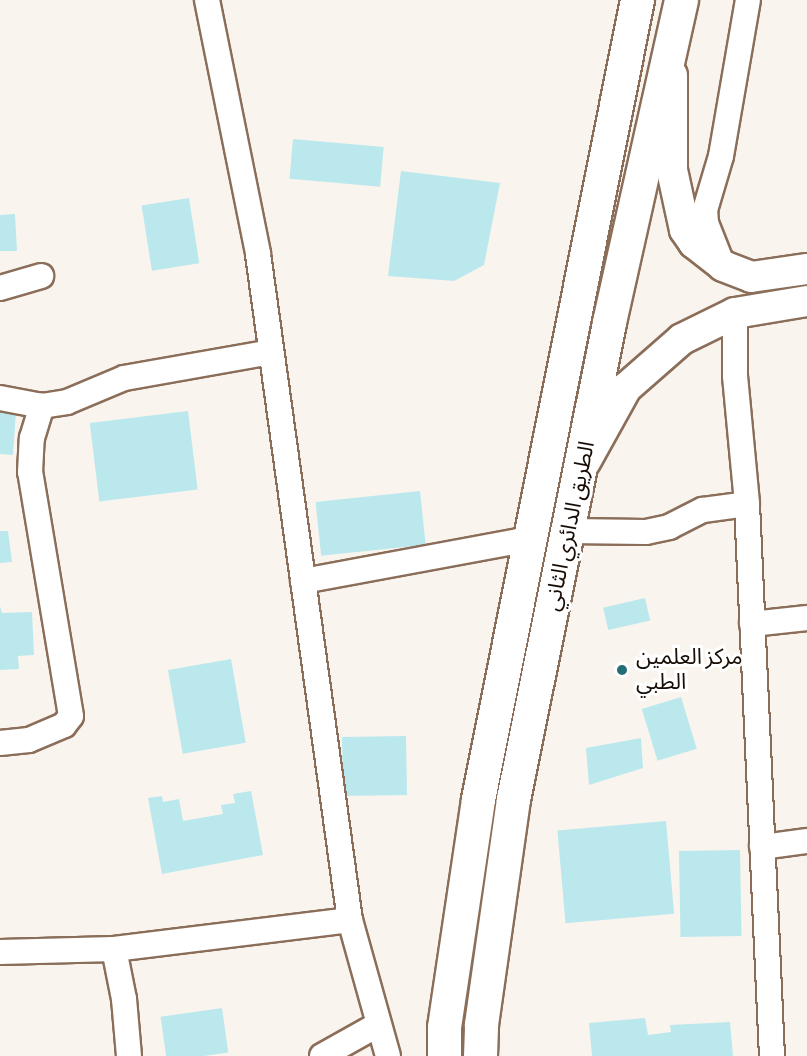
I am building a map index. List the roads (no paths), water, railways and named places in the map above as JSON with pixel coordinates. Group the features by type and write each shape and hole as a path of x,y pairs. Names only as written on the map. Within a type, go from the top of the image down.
{"highway":[{"name":"الطريق الدائري الثاني","path":"444,1056 444,1027 478,799 638,0"},
{"name":"الطريق الدائري الثاني","path":"480,1056 481,1024 513,799 582,467 609,322 681,0"}],"main road":[{"path":"673,33 672,170 677,204 685,230 694,243 723,266 751,277 807,269"},
{"path":"582,467 626,388 682,339 735,313 807,301"}],"street":[{"path":"207,0 258,254 350,920 388,1056"},
{"path":"723,266 706,223 705,210 721,156 748,0"},
{"path":"0,288 41,276"},
{"path":"735,313 735,376 747,504 772,1056"},
{"path":"0,398 42,406 67,402 124,378 271,352"},
{"path":"0,743 29,740 64,725 71,716 30,472 32,438 42,406"},
{"path":"569,531 646,532 669,527 703,510 747,504"},
{"path":"303,581 529,539"},
{"path":"752,624 807,618"},
{"path":"762,847 807,841"},
{"path":"0,952 114,949 350,920"},
{"path":"114,949 129,1056"},
{"path":"322,1056 379,1024"}],"place":[{"name":"مركز العلمين الطبي","path":"622,670"}]}
